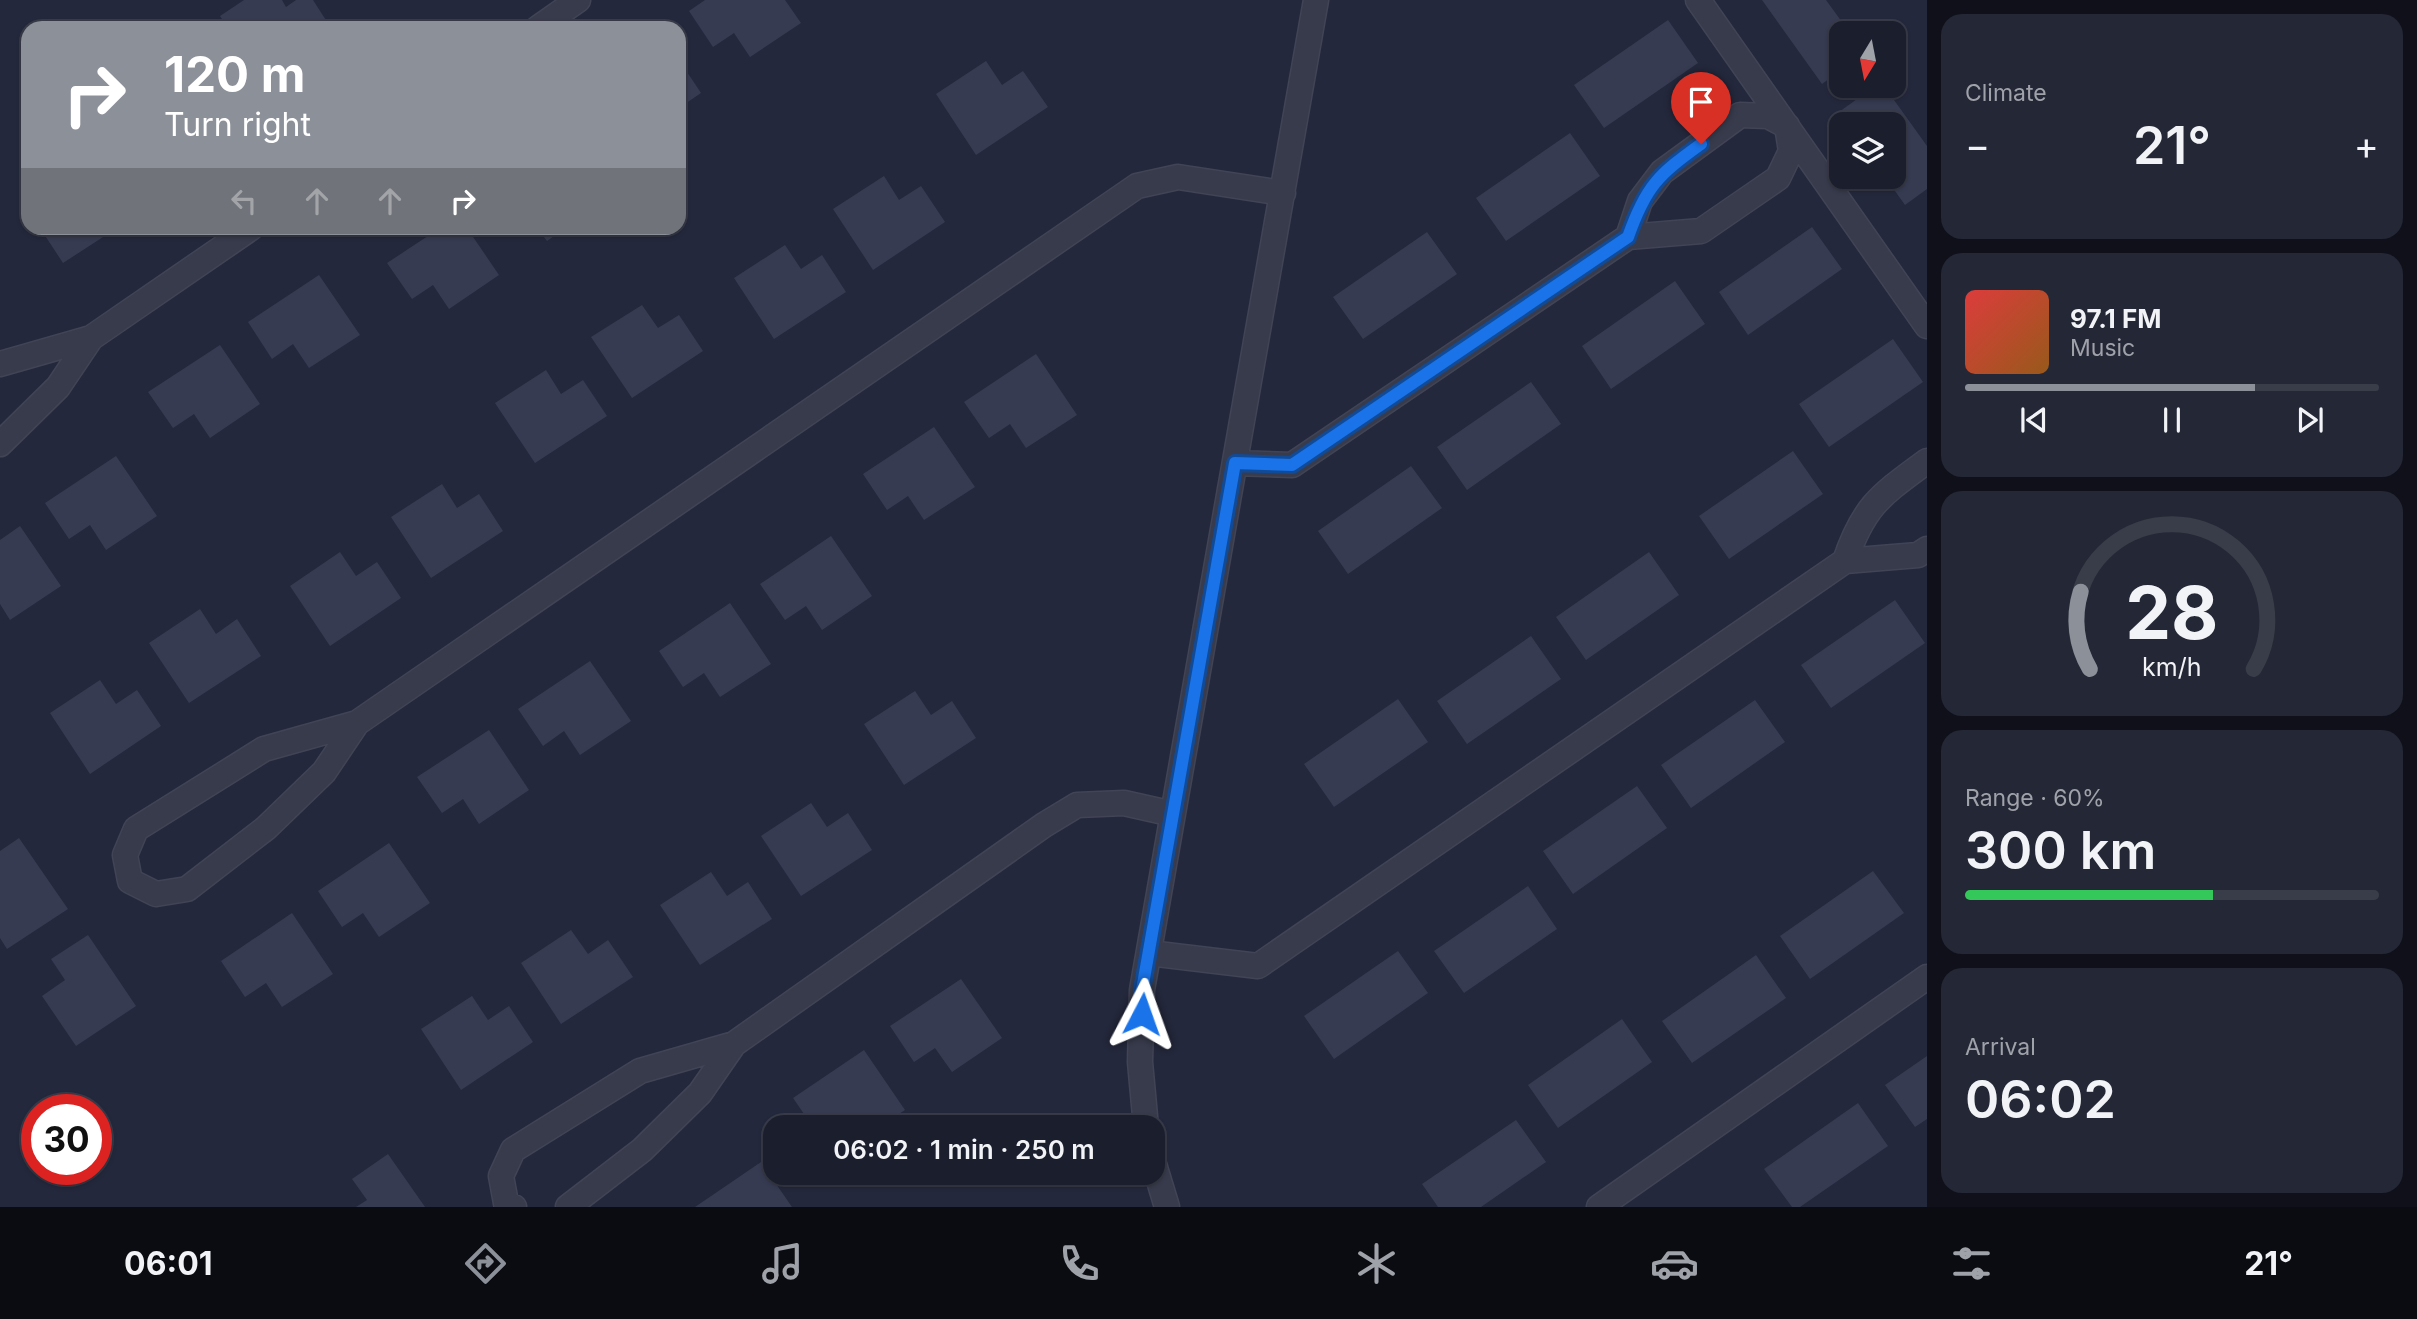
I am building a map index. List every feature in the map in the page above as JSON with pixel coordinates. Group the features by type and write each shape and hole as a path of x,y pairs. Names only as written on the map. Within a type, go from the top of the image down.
{"street":[{"path":"548,21 578,0"},
{"path":"1145,1115 1140,1062 1142,990 1316,0"},
{"path":"1698,0 1927,326"},
{"path":"1628,237 1640,201 1662,172 1740,115 1768,116 1787,126"},
{"path":"1235,463 1292,465 1628,237 1701,231 1779,178 1791,151 1787,126"},
{"path":"357,723 324,772 266,828 187,888 156,894 130,881 125,855 136,829 264,749 357,723 1137,186 1178,177 1283,193"},
{"path":"0,364 91,338 241,235"},
{"path":"0,444 58,387 91,338"},
{"path":"1845,561 1857,525 1879,496 1927,461"},
{"path":"1149,953 1258,966 1845,561 1918,555 1927,549"},
{"path":"514,1207 506,1203 502,1176 513,1150 640,1071 734,1044 1044,825 1077,805 1124,803 1173,814"},
{"path":"1600,1207 1927,977"},
{"path":"568,1207 642,1150 701,1093 734,1044"},
{"path":"1160,1185 1167,1207"}],"building":[{"path":"244,0 282,0 286,7 296,0 313,0 326,21 223,21 220,16"},
{"path":"705,0 785,0 801,23 750,57 734,33 713,47 689,11"},
{"path":"1762,0 1826,0 1841,21 1829,21 1829,79 1822,84"},
{"path":"1668,20 1698,63 1604,128 1574,85"},
{"path":"986,61 1002,85 1023,71 1048,107 976,155 936,94"},
{"path":"686,70 701,93 686,103"},
{"path":"1858,98 1893,98 1903,112 1839,112"},
{"path":"1906,117 1927,146 1927,189 1905,205 1894,189 1906,189"},
{"path":"1570,133 1600,176 1506,241 1476,198"},
{"path":"884,176 899,200 921,186 945,222 873,270 833,209"},
{"path":"1812,227 1842,269 1748,335 1719,292"},
{"path":"1427,232 1457,274 1363,339 1333,297"},
{"path":"45,235 106,235 63,263"},
{"path":"429,235 472,235 499,275 449,309 433,285 412,299 387,263"},
{"path":"542,235 556,235 547,241"},
{"path":"785,245 801,269 822,255 846,292 774,339 734,278"},
{"path":"319,275 360,335 309,368 293,344 272,359 248,322"},
{"path":"1675,281 1705,324 1611,389 1582,346"},
{"path":"642,305 658,328 679,315 703,351 632,398 591,337"},
{"path":"1893,339 1923,382 1829,447 1799,404"},
{"path":"220,345 260,404 210,438 194,414 173,428 148,392"},
{"path":"1036,354 1077,415 1026,448 1010,424 989,438 964,402"},
{"path":"546,370 561,394 583,380 607,416 535,463 495,403"},
{"path":"1531,382 1561,424 1467,490 1437,447"},
{"path":"934,427 975,487 924,520 908,496 887,510 863,474"},
{"path":"1793,451 1823,494 1729,559 1699,516"},
{"path":"116,456 157,516 106,550 90,525 69,539 45,503"},
{"path":"1411,466 1442,508 1348,574 1318,531"},
{"path":"442,484 457,508 479,494 503,531 431,578 391,517"},
{"path":"20,526 61,586 10,620 0,604 0,540"},
{"path":"831,536 872,596 822,630 806,606 785,620 760,584"},
{"path":"340,552 356,576 377,562 401,598 330,646 290,586"},
{"path":"1649,552 1679,595 1586,660 1556,617"},
{"path":"1895,600 1925,643 1831,708 1801,665"},
{"path":"730,603 771,664 720,697 704,673 683,687 659,651"},
{"path":"200,609 216,634 237,619 261,656 189,703 149,643"},
{"path":"1531,636 1561,679 1467,744 1437,701"},
{"path":"590,661 631,721 580,755 564,731 543,746 518,709"},
{"path":"100,680 116,704 137,690 161,726 90,774 50,713"},
{"path":"915,691 931,715 952,701 976,738 904,785 864,724"},
{"path":"1398,699 1428,742 1334,807 1304,764"},
{"path":"1755,700 1785,742 1691,808 1661,765"},
{"path":"489,730 529,790 479,824 463,799 442,813 417,777"},
{"path":"1637,786 1667,828 1573,894 1543,851"},
{"path":"811,803 827,827 848,813 872,850 801,896 761,836"},
{"path":"19,838 68,909 7,949 0,938 0,851"},
{"path":"389,843 430,903 379,937 363,913 342,927 318,891"},
{"path":"1873,871 1904,913 1810,979 1780,936"},
{"path":"711,872 727,896 748,882 772,919 700,965 660,905"},
{"path":"1528,886 1557,929 1464,993 1434,951"},
{"path":"292,913 333,974 282,1007 266,983 245,997 221,961"},
{"path":"571,930 588,954 608,940 633,977 561,1024 521,963"},
{"path":"88,935 136,1006 76,1046 42,996 65,980 51,959"},
{"path":"1398,951 1428,993 1334,1059 1304,1016"},
{"path":"1756,955 1786,998 1692,1063 1662,1021"},
{"path":"961,979 1002,1038 952,1072 935,1048 914,1062 890,1026"},
{"path":"472,996 488,1020 509,1006 533,1042 461,1090 421,1029"},
{"path":"1622,1019 1652,1062 1558,1128 1528,1085"},
{"path":"864,1050 905,1110 897,1115 805,1115 793,1098"},
{"path":"1927,1056 1927,1119 1915,1127 1885,1085"},
{"path":"1858,1103 1888,1146 1800,1207 1792,1207 1764,1169"},
{"path":"1516,1120 1546,1162 1481,1207 1438,1207 1422,1184"},
{"path":"388,1154 425,1207 356,1207 367,1200 352,1179"},
{"path":"761,1162 763,1185 777,1185 792,1207 695,1207"}],"route":[{"path":"1142,1014 1142,990 1235,463 1292,465 1628,237 1640,201 1662,172 1701,144"}]}
